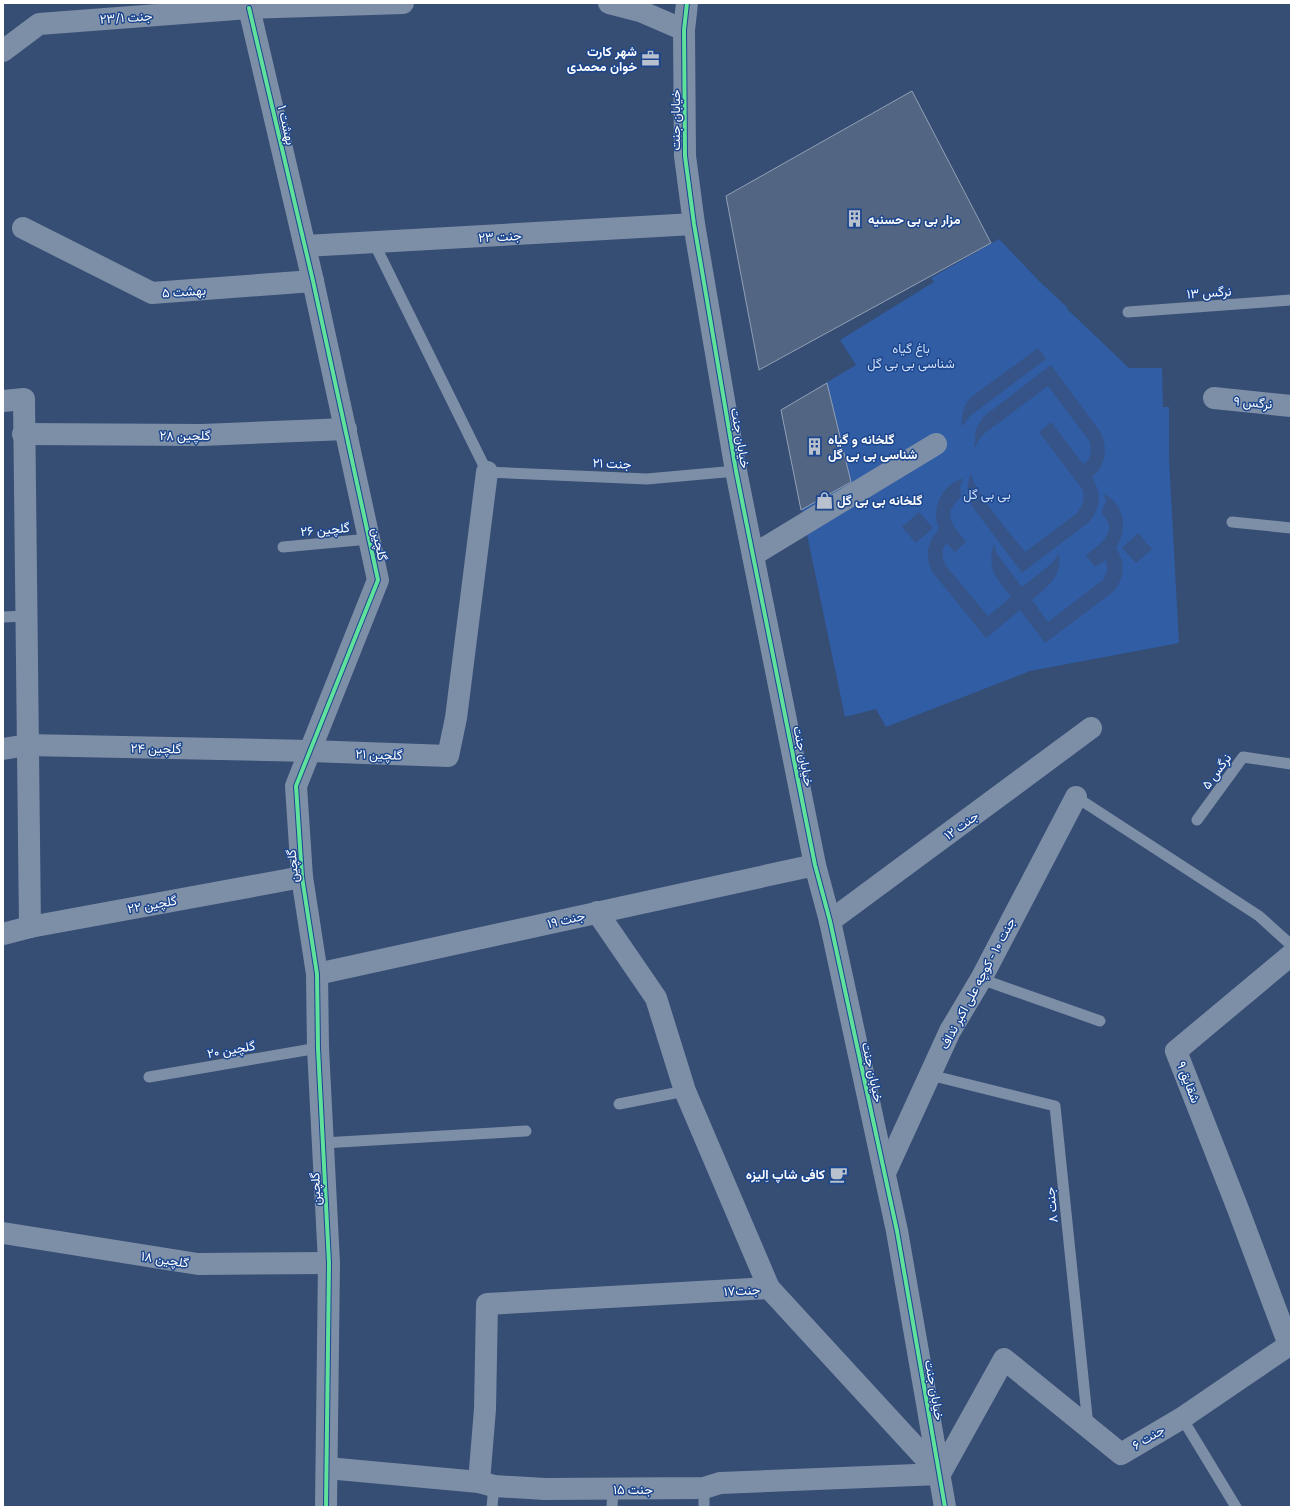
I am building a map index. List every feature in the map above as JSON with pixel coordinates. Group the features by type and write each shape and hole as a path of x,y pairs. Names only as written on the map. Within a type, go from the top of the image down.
{"street":[{"name":"جنت ۲۳/۱","path":"3,51 39,24 249,8 403,3"},
{"path":"609,3 640,11 684,30"},
{"name":"خیابان جنت","path":"687,3 684,30 685,156 694,224 736,471 815,864 830,920 904,1266 940,1474 944,1507"},
{"name":"بهشت ۱","path":"249,8 305,246"},
{"name":"جنت ۲۳","path":"305,246 694,224"},
{"name":"بهشت ۵","path":"23,228 152,293 313,282"},
{"name":"گلچین","path":"305,246 378,580 296,786 302,877 317,974 318,1048 329,1263 326,1507"},
{"name":"نرگس ۹","path":"1214,398 1291,406"},
{"path":"3,401 24,400 23,434 27,616 27,745 30,927"},
{"name":"گلچین ۲۸","path":"23,434 202,436 346,429"},
{"path":"753,555 936,444"},
{"name":"گلچین ۲۱","path":"310,751 448,756 456,718 487,472"},
{"name":"جنت ۱۲","path":"830,920 1091,728"},
{"name":"گلچین ۲۴","path":"3,749 27,745 310,751"},
{"name":"جنت ۱۰ - کوچه علی اکبر نداف","path":"885,1173 950,1031 981,979 1076,797"},
{"name":"جنت ۱۹","path":"317,974 815,864"},
{"name":"گلچین ۲۲","path":"3,934 30,927 302,877"},
{"path":"597,912 656,998 685,1091 769,1288"},
{"name":"شقایق ۹","path":"1238,1209 1176,1051 1291,955"},
{"name":"جنت ۶","path":"940,1474 1004,1359 1121,1454 1182,1418 1289,1345 1238,1209"},
{"name":"گلچین ۱۸","path":"3,1232 198,1264 329,1263"},
{"name":"جنت۱۷","path":"488,1492 485,1409 487,1304 769,1288 940,1474"},
{"name":"جنت ۱۵","path":"327,1468 488,1492 545,1489 612,1498 704,1498 720,1484 940,1474"}],"lane":[{"path":"374,243 487,472"},
{"name":"نرگس ۱۳","path":"1128,312 1291,300"},
{"name":"جنت ۲۱","path":"487,472 647,479 736,471"},
{"path":"1232,522 1291,528"},
{"name":"گلچین ۲۶","path":"283,546 369,539"},
{"path":"3,617 27,616"},
{"name":"نرگس ۵","path":"1197,820 1243,757 1291,764"},
{"path":"1076,797 1259,916 1291,945"},
{"path":"981,979 1100,1021"},
{"name":"گلچین ۲۰","path":"149,1077 318,1048"},
{"name":"جنت ۸","path":"930,1075 1055,1106 1088,1428"},
{"path":"619,1104 685,1091"},
{"path":"323,1143 526,1132"},
{"path":"1182,1418 1236,1507"}],"green space":[{"name":"بی بی گل","path":"999,239 1039,281 1068,308 1067,309 1129,368 1162,368 1163,407 1169,407 1169,458 1179,643 1030,671 886,727 876,709 845,717 781,410 856,365 840,340 934,282 931,278"}],"shaded area":[{"path":"1038,348 1046,359 970,416 962,427 963,412 970,398"},
{"path":"1051,365 1101,433 1105,445 1103,462 1092,477 1099,495 1099,500 1096,511 1089,522 1022,573 972,506 968,493 968,482 971,473 978,490 985,501 1025,552 1077,513 1083,502 1083,490 1039,432 1051,422 1083,464 1088,460 1091,453 1090,442 1048,386 985,433 975,447 974,446 976,429 983,417"},
{"path":"963,479 960,487 961,497 951,509 950,514 953,525 966,542 955,552 946,543 943,549 943,557 946,566 988,616 1011,597 997,579 992,567 991,561 994,544 997,554 1022,587 1052,563 1059,553 1059,562 1056,575 1049,585 1032,600 1048,622 1103,580 1107,571 1106,560 1095,567 1086,555 1102,542 1109,531 1107,520 1101,513 1106,502 1104,494 1111,499 1120,511 1123,526 1120,541 1116,548 1121,559 1122,576 1114,591 1045,643 1020,610 986,638 933,573 928,561 929,544 939,529 936,514 939,500 948,487"},
{"path":"919,512 933,528 916,543 902,527"},
{"path":"1138,533 1152,549 1136,563 1122,548"}],"building":[{"name":"مزار بی بی حسنیه","path":"912,91 991,243 759,370 726,196"},
{"name":"گلخانه و گیاه شناسی بی بی گل","path":"827,383 851,482 801,510 781,410"}],"cycle path":[{"path":"687,3 684,30 685,156 694,224 736,471 815,865 830,921 897,1231 945,1507"},
{"path":"249,8 313,281 378,580 296,786 302,877 317,974 318,1048 329,1263 326,1507"}],"place":[{"name":"شهر کارت خوان محمدی","path":"650,58"},
{"name":"مزار بی بی حسنیه","path":"855,219"},
{"name":"گلخانه و گیاه شناسی بی بی گل","path":"815,446"},
{"name":"گلخانه بی بی گل","path":"824,500"},
{"name":"کافی شاپ اِلیزه","path":"838,1174"}],"park label":[{"name":"باغ گیاه شناسی بی بی گل","path":"911,356"}]}
